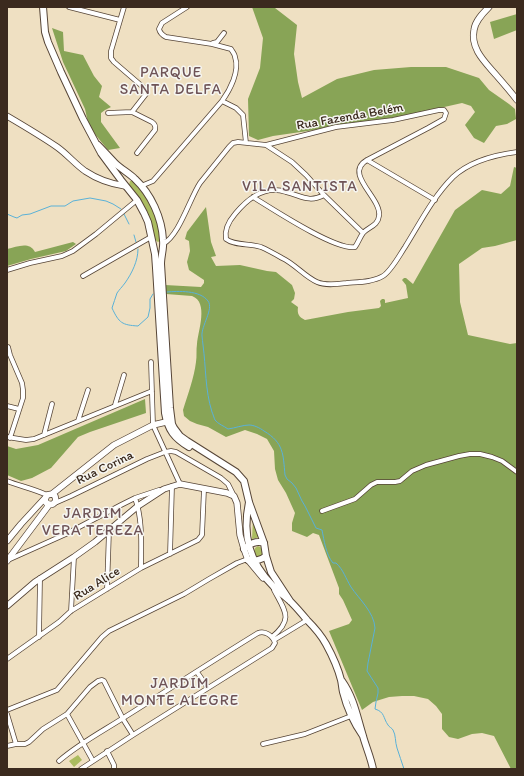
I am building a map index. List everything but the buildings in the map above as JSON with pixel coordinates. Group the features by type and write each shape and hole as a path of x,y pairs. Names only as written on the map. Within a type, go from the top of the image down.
{"main road":[{"path":"43,7 45,32 48,42 76,105 101,153 137,200 148,222 156,268 166,422 170,430 180,442 201,454 226,465 239,474 244,481 249,502 264,543 271,572 290,602"},
{"path":"98,146 141,186 157,213 162,229 163,244 161,264 172,424 183,438 214,459"},
{"path":"110,181 116,177 116,173"},
{"path":"121,180 132,179"},
{"path":"125,186 127,182 132,179"},
{"path":"151,240 157,245 163,244"},
{"path":"249,502 246,547 250,552 251,560 272,585 316,629 325,642 337,668 351,716 363,736"},
{"path":"246,547 253,543 264,543"},
{"path":"251,560 261,560 266,556"},
{"path":"341,680 348,689 353,702 373,769"}],"street":[{"path":"69,7 86,9 120,20"},
{"path":"124,7 112,46 111,58 146,91 146,94 132,112"},
{"path":"141,186 152,181 222,101 233,83 236,65 235,57 231,49 212,44 166,37 160,33 159,29 162,23 187,7"},
{"path":"489,7 478,20 474,29 473,38 475,47 517,100"},
{"path":"212,44 217,42 224,33"},
{"path":"222,101 236,108 243,115 246,143"},
{"name":"Rua Fazenda Belém","path":"266,145 336,127 393,120 439,110 444,110 446,113 444,119 368,160"},
{"path":"108,113 132,112 152,122 156,126 153,133 137,153"},
{"path":"7,116 34,131 58,148 85,171 125,186"},
{"path":"163,244 170,239 188,207 196,189 233,143 266,145 292,162 363,232"},
{"path":"324,194 319,198 307,199 277,190 269,190 260,193 238,210 232,218 225,232 226,239 230,242 255,245 266,249 286,260 312,280 322,284 360,282 384,276 393,266 435,200 454,177 470,165 482,160 498,155 517,152"},
{"path":"253,197 312,232 344,246 353,247 355,247 363,232 378,222 380,212 360,178 360,167 364,162 368,160 435,200"},
{"path":"110,181 121,180"},
{"path":"7,270 62,256 73,251 137,200"},
{"path":"83,276 151,240"},
{"path":"8,347 8,356 22,383 23,390 23,398 9,438 26,440 34,439 152,391"},
{"path":"151,362 153,425 164,452 180,484"},
{"path":"116,405 124,375"},
{"path":"78,421 88,390"},
{"path":"44,435 52,404"},
{"path":"7,406 19,409"},
{"path":"7,541 48,495 114,445 153,425 166,422"},
{"path":"164,452 176,452 221,478 228,484 237,503 240,535 246,547"},
{"name":"Rua Corina","path":"52,504 164,452"},
{"path":"322,511 355,499 371,484 377,482 395,482 412,471 459,456 480,454 492,457 502,461 517,472"},
{"path":"7,481 56,497 56,501 52,504 7,561"},
{"path":"7,561 66,534 135,498 172,486 180,484 204,488 234,496"},
{"path":"170,554 172,486"},
{"name":"Rua Alice","path":"7,659 59,622 71,611 141,568 198,540 202,535 204,488"},
{"path":"7,606 30,585 90,546 138,506 164,489"},
{"path":"48,495 46,503 52,504"},
{"path":"135,498 138,506 140,528 141,568"},
{"path":"107,589 109,530"},
{"path":"71,611 74,557"},
{"path":"7,710 57,690 102,637 109,631 184,594 236,564 245,560 251,560"},
{"path":"39,637 40,578"},
{"path":"272,585 286,617 284,624 273,639"},
{"path":"273,639 307,620"},
{"path":"59,761 83,742 123,719 258,633 264,632 273,639 275,643 272,648 107,751 81,769"},
{"path":"197,672 208,688"},
{"path":"7,746 25,744 29,742 43,729 67,714 98,680 104,681 123,719 133,735"},
{"path":"7,714 8,724 16,744"},
{"path":"67,714 93,761"},
{"path":"263,744 305,734 351,716"},
{"path":"107,751 114,765 114,769"}],"green space":[{"path":"252,7 275,8 297,25 294,54 302,98 337,79 374,70 411,67 446,67 479,78 489,90 515,109 516,119 507,124 496,126 484,143 474,138 465,125 475,112 471,106 462,103 391,119 273,136 258,140 249,136 248,99 260,68 263,38"},
{"path":"517,14 517,30 494,39 490,22"},
{"path":"52,28 63,32 64,51 83,55 94,76 102,86 99,97 111,107 101,113 101,122 120,148 108,150 89,127 85,109 63,62"},
{"path":"514,167 517,168 517,240 482,248 459,264 460,302 468,335 510,344 517,343 517,769 511,769 494,736 482,733 472,734 458,739 449,737 442,729 442,714 428,699 414,696 389,697 373,702 362,710 329,631 349,624 352,620 339,594 339,588 319,535 313,533 307,537 292,531 292,523 295,513 278,480 275,469 274,451 267,439 245,430 226,437 208,427 190,421 184,416 183,410 195,368 201,310 197,299 192,296 166,294 165,285 201,287 204,283 204,280 189,270 187,262 190,251 189,241 185,239 187,232 206,207 211,242 216,256 211,257 216,266 240,265 276,272 292,285 295,293 294,299 291,302 298,307 298,313 303,319 305,320 379,308 381,306 380,301 382,299 385,300 385,303 408,298 406,285 402,280 406,278 413,284 455,210 482,190 501,194 510,186"},
{"path":"130,181 133,181 141,190 154,212 161,239 158,242 154,238 151,221 147,211 129,185"},
{"path":"73,242 76,244 66,251 7,266 7,249 26,246 30,247 35,252"},
{"path":"145,399 146,413 78,437 51,468 32,478 21,481 7,475 7,446 16,449 38,445"},
{"path":"253,519 260,537 252,539"},
{"path":"258,546 263,549 263,555 259,558 254,552 255,548"},
{"path":"78,755 82,760 74,767 69,761"}],"waterway":[{"path":"7,214 17,218 51,206 65,206 73,201 90,198 106,201 121,209"},
{"path":"124,214 129,224"},
{"path":"134,235 136,242"},
{"path":"138,249 134,267 128,279 117,293 112,308 119,320 128,325 138,326 148,317 150,299 153,294"},
{"path":"167,292 194,293 204,297 208,301 209,308 203,327 202,337 208,395 215,420 228,429 247,425 255,426 271,435 279,445 283,455 285,475 287,479 296,488 316,528 322,530 331,560 341,568 351,587 366,606 372,617 375,628 367,671 378,688 375,709 381,712 388,725 393,729 396,746 404,769"}],"district":[{"name":"PARQUE SANTA DELFA","path":"171,82"},
{"name":"VILA SANTISTA","path":"300,187"},
{"name":"JARDIM VERA TEREZA","path":"93,522"},
{"name":"JARDIM MONTE ALEGRE","path":"180,692"}]}
